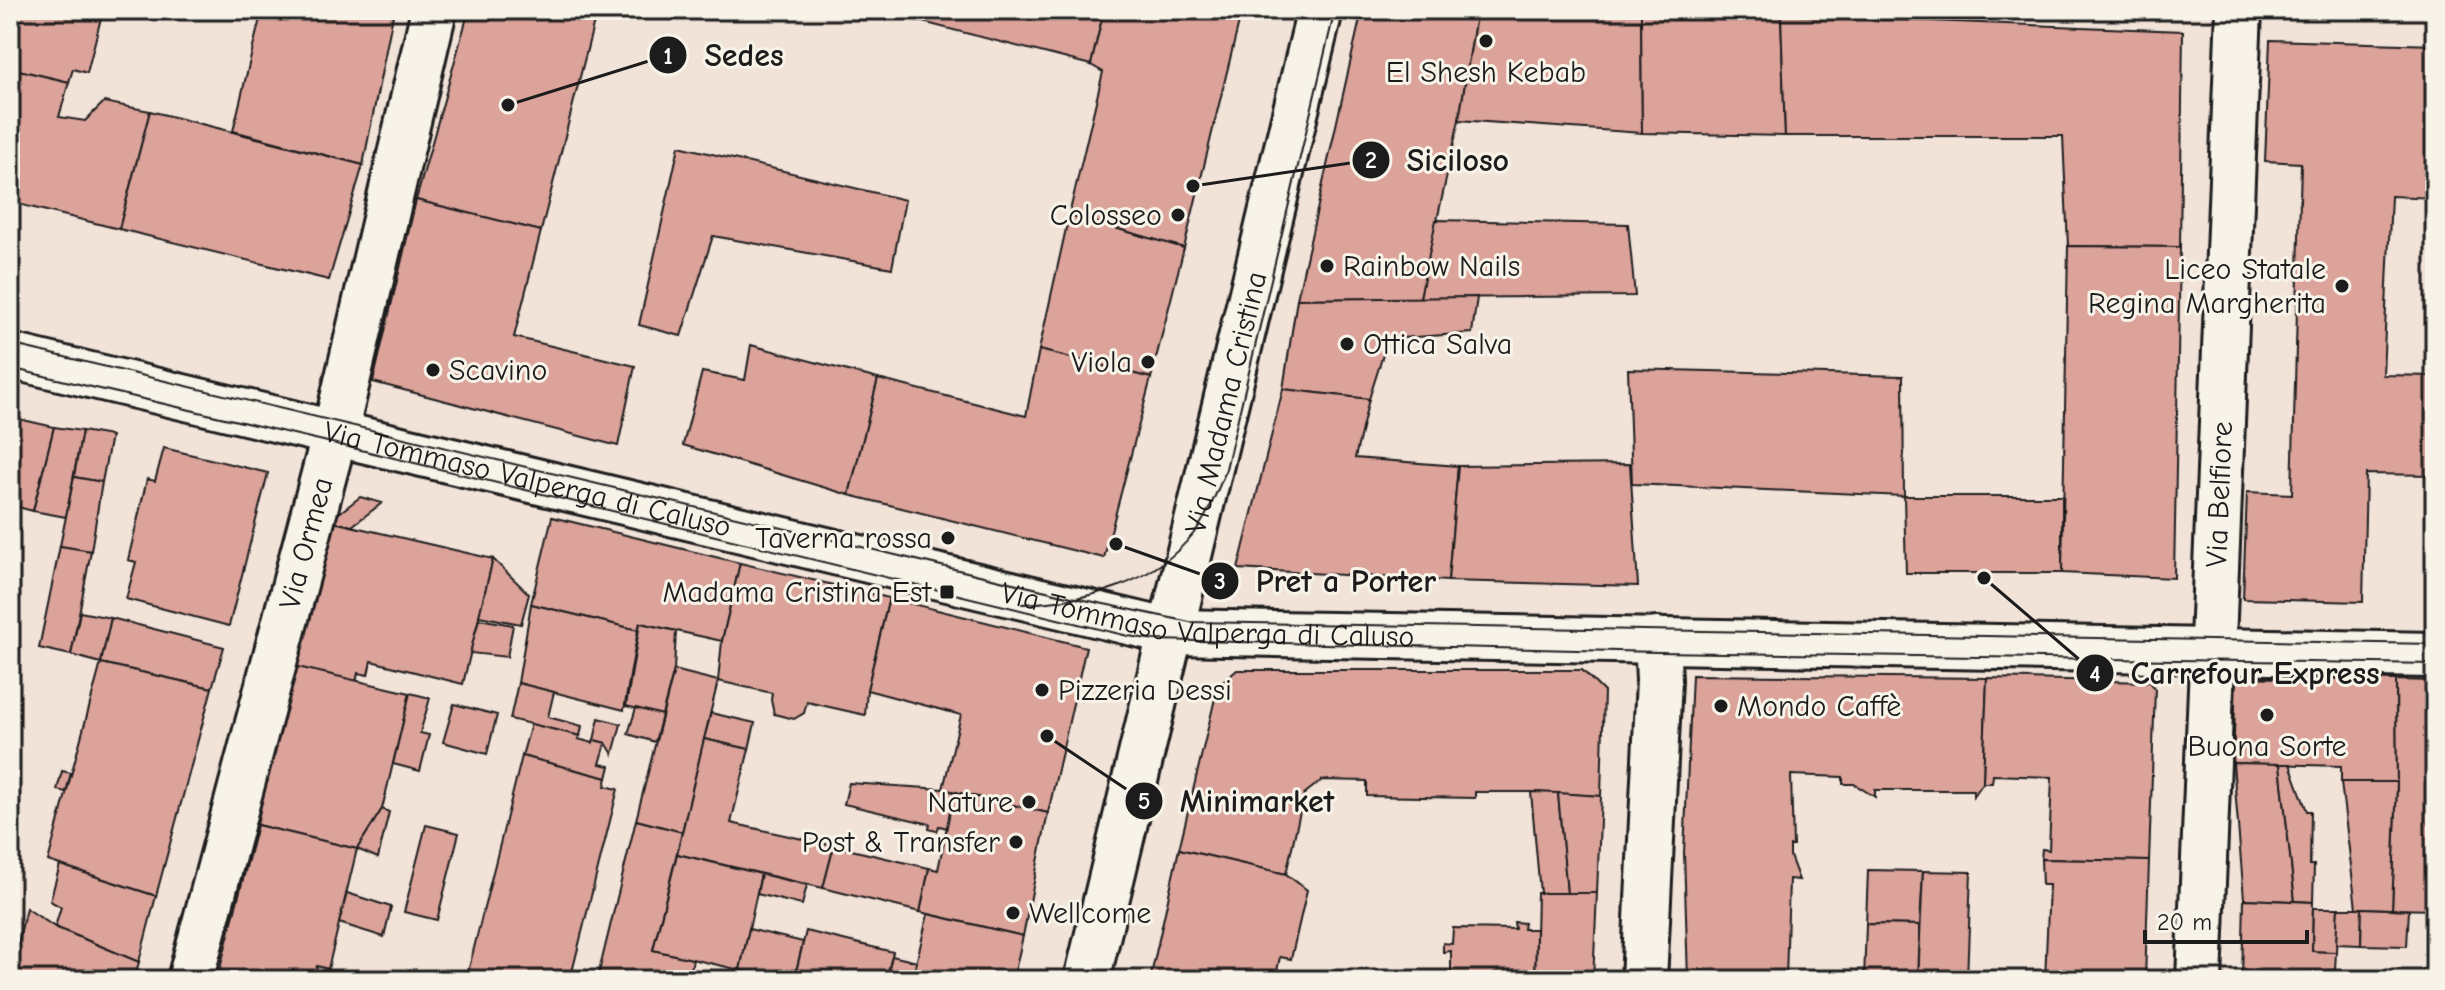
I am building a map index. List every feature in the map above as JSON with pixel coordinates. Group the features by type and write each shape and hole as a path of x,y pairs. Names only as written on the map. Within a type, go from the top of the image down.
{"street":[{"name":"Via Ormea","path":"190,980 335,433 434,10"},
{"name":"Via Madama Cristina","path":"1087,980 1320,10"},
{"name":"Via Belfiore","path":"2199,980 2239,10"},
{"name":"Via Tommaso Valperga di Caluso","path":"10,356 1171,632 2435,655"},
{"path":"1644,980 1659,680 1657,640"}],"building":[{"path":"10,10 103,10 87,73 73,69 69,82 10,68"},
{"path":"262,10 394,10 363,165 233,131"},
{"path":"469,10 597,10 541,231 416,200"},
{"path":"874,10 904,10 903,17"},
{"path":"904,10 1104,10 1091,65 903,17"},
{"path":"1104,10 1242,10 1184,248 1069,215 1103,72 1091,65"},
{"path":"1362,10 1477,10 1459,120 1420,298 1297,299"},
{"path":"1477,10 1641,12 1642,133 1459,120"},
{"path":"1641,12 1781,15 1785,136 1642,133"},
{"path":"1781,15 2183,31 2180,247 2068,246 2063,136 1785,136"},
{"name":"Liceo Statale Regina Margherita","path":"2270,40 2435,45 2435,198 2391,196 2383,375 2435,376 2435,475 2366,474 2363,602 2243,599 2247,492 2292,494 2301,163 2265,161"},
{"path":"10,68 69,82 59,117 85,121 104,102 150,111 119,229 10,202"},
{"path":"150,111 363,165 329,280 119,229"},
{"path":"679,146 905,200 892,268 713,236 681,336 639,325"},
{"path":"416,200 541,231 514,337 635,366 618,446 373,382"},
{"path":"1069,215 1184,248 1151,378 1039,350"},
{"path":"1436,220 1628,224 1635,296 1420,298"},
{"path":"2068,246 2180,247 2174,578 2062,573"},
{"path":"1477,297 1472,333 1388,339 1369,399 1283,389 1297,299"},
{"path":"751,345 878,379 849,495 683,445 702,372 745,380"},
{"path":"1039,350 1151,378 1104,558 849,495 878,379 1026,416"},
{"path":"1628,369 1903,376 1904,496 1632,484"},
{"path":"1283,389 1369,399 1355,458 1458,466 1448,581 1238,569"},
{"path":"10,417 54,427 33,511 10,505"},
{"path":"54,427 82,431 66,517 33,511"},
{"path":"82,431 111,436 102,482 74,477"},
{"path":"164,448 268,473 229,626 126,599 136,562 128,560 147,479 155,481"},
{"path":"1630,464 1638,586 1448,581 1458,466"},
{"path":"74,477 102,482 91,551 60,546"},
{"path":"1904,496 2062,496 2062,573 1906,573"},
{"path":"360,497 382,503 352,526 329,521"},
{"path":"552,517 740,563 722,641 640,623 638,630 531,604"},
{"path":"329,521 493,559 463,684 371,661 368,675 358,673 356,683 289,665"},
{"path":"60,546 91,551 71,655 39,648"},
{"path":"493,559 529,594 521,624 479,616"},
{"path":"740,563 889,598 867,690 865,715 807,702 804,713 794,719 774,714 772,693 718,681 722,641"},
{"path":"889,598 1086,647 1048,813 943,789 961,715 867,690"},
{"path":"531,604 638,630 624,710 518,683"},
{"path":"80,612 111,618 101,663 71,655"},
{"path":"111,618 224,647 212,688 101,663"},
{"path":"479,619 513,625 507,657 470,653"},
{"path":"640,623 676,631 674,670 662,715 626,706"},
{"path":"101,663 212,688 156,896 48,861"},
{"path":"289,665 410,693 382,809 357,849 257,825"},
{"path":"674,670 718,681 682,832 636,820"},
{"path":"1237,670 1582,670 1604,692 1601,796 1475,792 1475,798 1367,796 1367,781 1322,780 1304,794 1286,874 1179,849 1218,686"},
{"path":"1692,675 1987,678 1983,783 1973,797 1973,790 1875,790 1875,797 1854,784 1843,784 1843,777 1791,775 1793,846 1790,846 1790,856 1799,880 1789,879 1786,980 1688,980 1684,853"},
{"path":"2236,677 2396,680 2397,782 2341,782 2341,766 2233,763"},
{"path":"1987,678 2150,682 2155,688 2149,861 2041,859 2042,849 2049,850 2052,777 1993,775 1992,783 1983,783"},
{"path":"2396,680 2435,681 2435,910 2392,909 2397,782"},
{"path":"518,683 554,692 548,717 582,726 580,736 510,719"},
{"path":"410,693 430,698 420,733 429,735 420,771 393,764"},
{"path":"454,704 497,715 487,754 443,742"},
{"path":"636,708 662,715 655,742 628,734"},
{"path":"711,713 755,723 749,749 704,739"},
{"path":"599,718 621,724 613,754 606,743 594,740"},
{"path":"531,724 580,736 578,739 593,743 594,740 606,743 600,764 610,766 607,778 522,756"},
{"path":"704,739 749,749 731,823 834,846 823,888 677,854"},
{"path":"522,756 607,778 605,786 618,789 570,980 466,980"},
{"path":"2233,763 2280,764 2295,901 2244,899"},
{"path":"2280,764 2290,764 2307,811 2311,811 2313,902 2295,901"},
{"path":"62,771 71,773 66,792 57,790"},
{"path":"2341,782 2397,782 2392,909 2356,908"},
{"path":"849,783 954,792 948,828 939,826 937,831 929,829 930,824 844,804"},
{"path":"954,792 1048,813 1023,936 920,912 929,868 938,870"},
{"path":"1531,792 1558,793 1567,893 1540,893"},
{"path":"1558,793 1601,796 1597,893 1567,893"},
{"path":"382,809 389,812 378,858 357,849"},
{"path":"636,820 682,832 653,950 693,959 689,980 597,980"},
{"path":"257,825 357,849 328,969 317,966 314,980 217,980"},
{"path":"426,825 459,833 437,920 404,912"},
{"path":"836,835 848,837 846,849 834,846"},
{"path":"834,846 929,868 920,912 823,888"},
{"path":"1179,849 1286,874 1307,890 1291,959 1280,957 1275,980 1150,980"},
{"path":"677,854 761,874 740,970 653,950"},
{"path":"2041,859 2149,861 2145,980 2045,980 2049,885 2042,885"},
{"path":"60,865 156,896 139,962 55,927 61,907 50,901"},
{"path":"1868,870 1923,871 1920,925 1866,924"},
{"path":"1923,871 1971,872 1967,980 1918,980"},
{"path":"761,874 807,885 802,905 757,894"},
{"path":"347,893 391,907 384,937 339,923"},
{"path":"1537,893 1597,893 1593,980 1535,980"},
{"path":"2244,899 2313,902 2312,951 2336,952 2335,970 2326,971 2326,980 2242,980"},
{"path":"26,908 55,927 139,962 134,980 10,980"},
{"path":"2313,908 2338,908 2336,952 2312,951"},
{"path":"2338,908 2362,908 2361,945 2336,944"},
{"path":"2362,908 2409,910 2407,946 2361,945"},
{"path":"928,914 1023,936 1013,980 912,980"},
{"path":"1514,922 1524,923 1523,929 1536,929 1535,980 1451,980 1451,951 1443,952 1443,943 1452,944 1453,928 1515,929"},
{"path":"1866,924 1920,925 1918,980 1864,980"},
{"path":"749,929 803,942 794,980 740,970"},
{"path":"806,931 893,952 886,980 794,980"},
{"path":"892,956 917,962 912,980 886,980"},
{"path":"2335,970 2335,980 2326,980 2326,971"}],"tram line":[{"path":"1022,604 1093,594 1138,578 1177,551 1208,512 1225,473 1335,10"},
{"path":"10,344 1080,599 1190,622 2435,644"},
{"path":"10,368 1155,640 1658,652 2435,664"}],"place":[{"name":"El Shesh Kebab","path":"1486,41"},
{"name":"Sedes","path":"508,105"},
{"name":"Siciloso","path":"1193,186"},
{"name":"Colosseo","path":"1178,215"},
{"name":"Rainbow Nails","path":"1327,266"},
{"name":"Liceo Statale Regina Margherita","path":"2342,286"},
{"name":"Ottica Salva","path":"1347,344"},
{"name":"Viola","path":"1148,362"},
{"name":"Scavino","path":"433,370"},
{"name":"Taverna rossa","path":"948,538"},
{"name":"Pret a Porter","path":"1116,544"},
{"name":"Carrefour Express","path":"1984,578"},
{"name":"Madama Cristina Est","path":"947,592"},
{"name":"Pizzeria Dessi","path":"1042,690"},
{"name":"Mondo Caffè","path":"1721,706"},
{"name":"Buona Sorte","path":"2267,715"},
{"name":"Minimarket","path":"1047,736"},
{"name":"Nature","path":"1029,802"},
{"name":"Post & Transfer","path":"1016,842"},
{"name":"Wellcome","path":"1013,913"}]}
